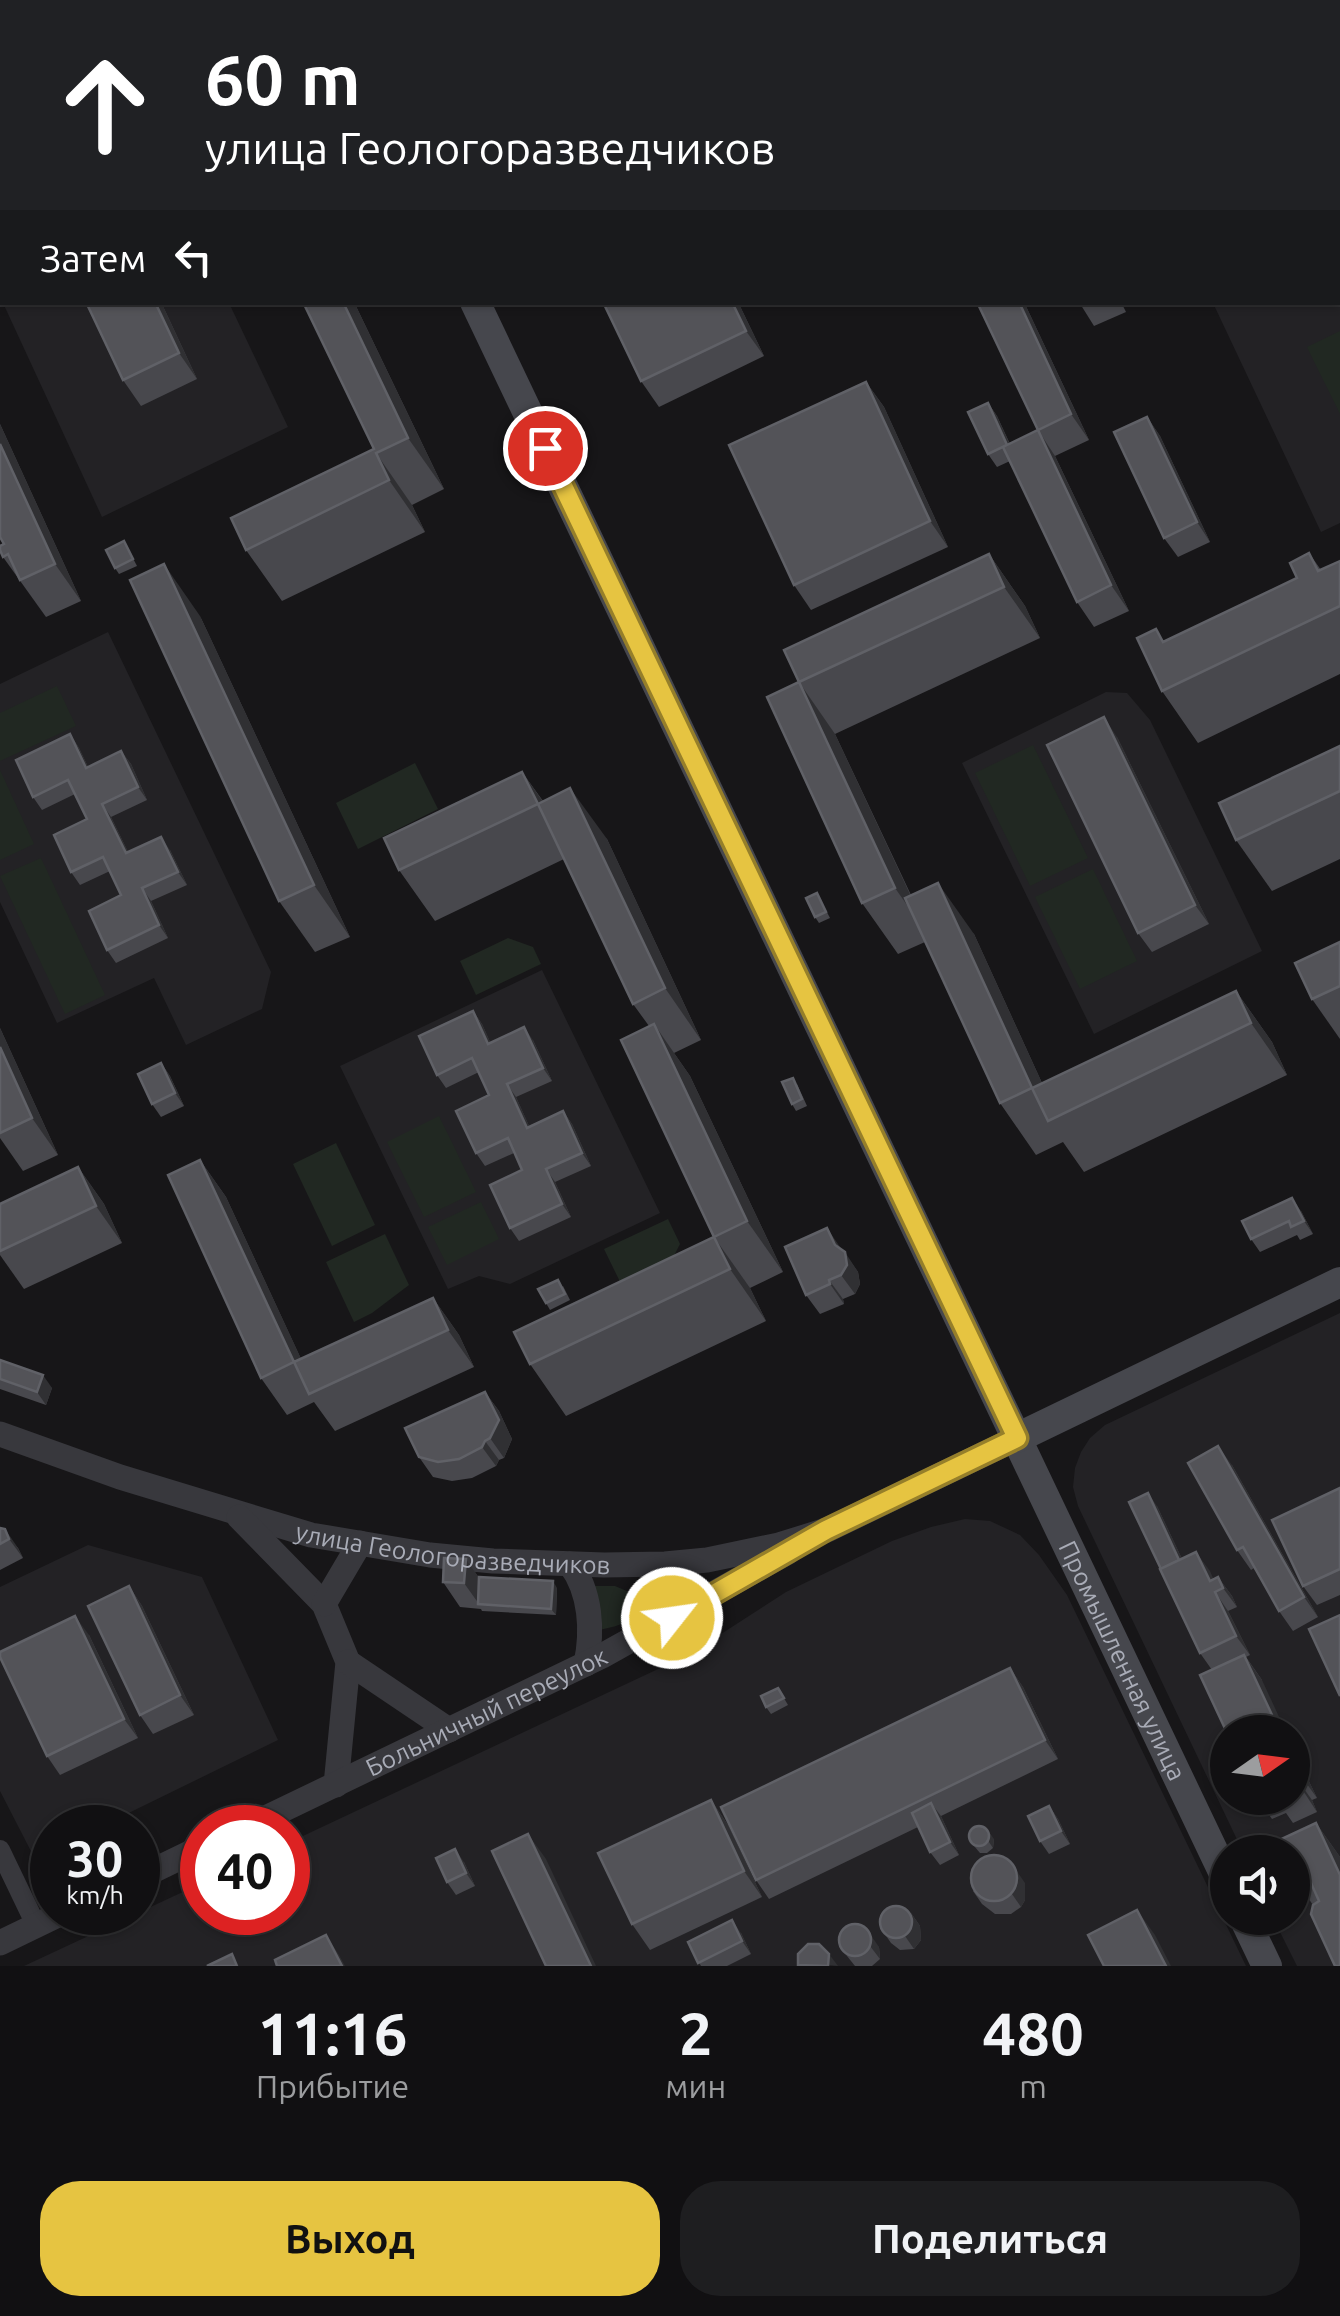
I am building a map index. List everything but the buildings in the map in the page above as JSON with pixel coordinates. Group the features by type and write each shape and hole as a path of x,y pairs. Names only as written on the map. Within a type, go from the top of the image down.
{"main road":[{"name":"Промышленная улица","path":"477,305 1210,1844"},
{"name":"улица Геологоразведчиков","path":"1017,1438 1340,1282"},
{"path":"1252,1935 1268,1966"}],"street":[{"name":"улица Геологоразведчиков","path":"0,1434 120,1477 311,1535 430,1555 570,1564 665,1564 778,1545 826,1530 1017,1438"},
{"path":"235,1513 324,1604 348,1662 336,1784"},
{"name":"Больничный переулок","path":"293,1805 586,1664 826,1530"},
{"path":"324,1604 360,1543"},
{"path":"570,1564 584,1586 588,1608 590,1647 586,1664"},
{"path":"348,1662 449,1730"},
{"path":"0,1850 30,1913"},
{"path":"0,1943 30,1929"}],"shaded area":[{"path":"4,305 230,305 288,427 102,517"},
{"path":"1214,305 1340,305 1340,523 1321,532"},
{"path":"1340,331 1340,414 1307,347"},
{"path":"108,632 271,972 262,1009 186,1045 154,978 57,1023 0,902 0,684"},
{"path":"57,686 76,726 0,761 0,713"},
{"path":"1106,692 1127,693 1150,720 1262,951 1094,1034 962,763"},
{"path":"1033,745 1088,858 1030,886 975,773"},
{"path":"415,763 438,809 358,849 336,803"},
{"path":"0,770 34,844 0,860"},
{"path":"41,858 105,995 65,1014 0,876"},
{"path":"1093,869 1137,961 1080,989 1035,897"},
{"path":"508,938 533,947 541,964 476,995 460,961"},
{"path":"542,970 660,1213 510,1284 479,1276 448,1289 340,1066"},
{"path":"439,1116 476,1192 424,1217 387,1142"},
{"path":"336,1143 375,1225 332,1246 293,1164"},
{"path":"481,1202 499,1239 447,1265 428,1227"},
{"path":"668,1219 680,1244 665,1273 625,1292 604,1249"},
{"path":"385,1234 409,1285 354,1322 326,1262"},
{"path":"1340,1313 1340,1966 1297,1966 1282,1935 1310,1935 1310,1835 1235,1835 1225,1815 1310,1815 1310,1715 1210,1715 1210,1783 1078,1506 1073,1487 1075,1468 1090,1438 1105,1425"},
{"path":"965,1519 990,1521 1020,1535 1039,1555 1067,1595 1210,1891 1210,1935 1231,1935 1246,1966 24,1966 90,1935 160,1935 160,1903 180,1893 180,1935 310,1935 310,1833 690,1654 786,1592 892,1541"},
{"path":"88,1545 202,1577 278,1740 145,1805 30,1805 30,1849 0,1791 0,1587"},
{"path":"615,1586 629,1592 635,1609 629,1620 598,1630 592,1589"}],"route":[{"path":"545,448 1017,1438 826,1530 672,1618"}]}
